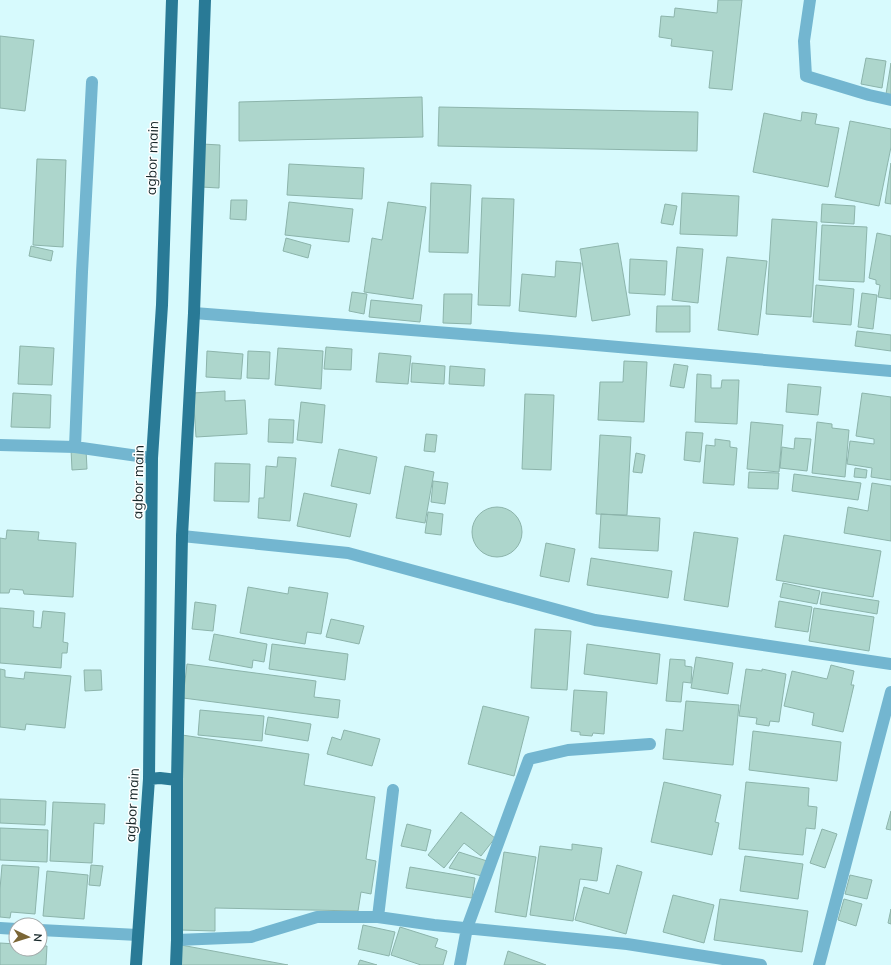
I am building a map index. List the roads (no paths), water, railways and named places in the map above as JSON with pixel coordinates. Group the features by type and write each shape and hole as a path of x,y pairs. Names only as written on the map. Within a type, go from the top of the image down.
{"main road":[{"name":"agbor main","path":"136,965 149,779 152,458 162,305 172,0"},
{"path":"176,965 177,780 182,536 194,313 205,0"},
{"path":"149,779 160,778 177,780"}],"street":[{"path":"810,0 804,41 806,76 891,100"},
{"path":"76,447 82,272 92,82"},
{"path":"194,313 558,341 891,371"},
{"path":"0,445 76,447 152,458"},
{"path":"182,536 348,553 595,620 891,664"},
{"path":"819,965 891,692"},
{"path":"460,965 467,928 529,759 568,750 650,744"},
{"path":"378,917 393,790"},
{"path":"177,940 251,937 317,917 378,917 434,925 627,944 760,965"},
{"path":"48,930 138,935"}]}
